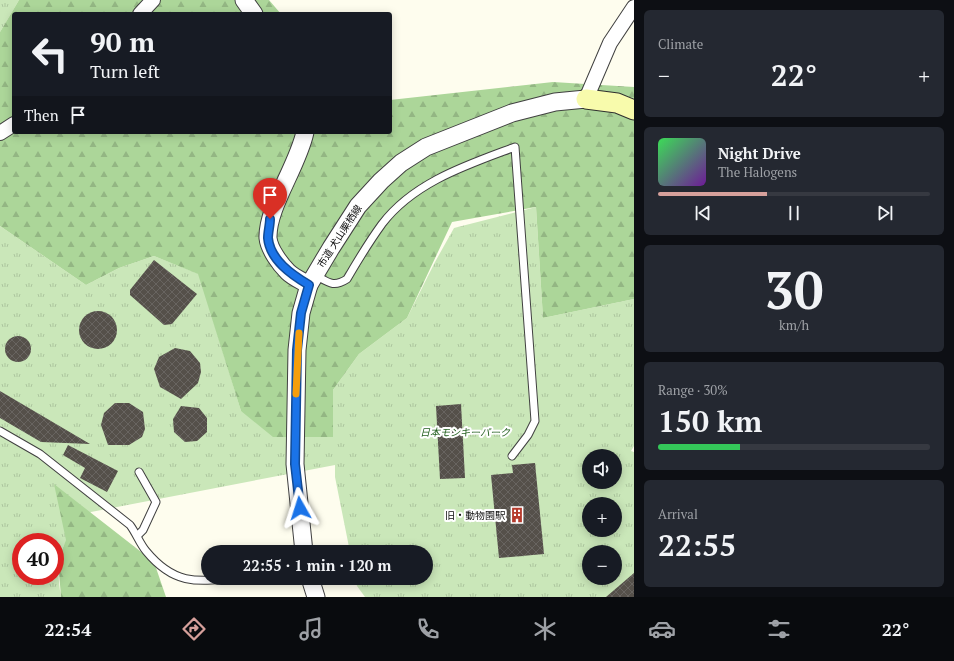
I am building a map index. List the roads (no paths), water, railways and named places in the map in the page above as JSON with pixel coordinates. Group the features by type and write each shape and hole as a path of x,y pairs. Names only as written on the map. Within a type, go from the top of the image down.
{"main road":[{"path":"586,99 617,103 634,110"}],"street":[{"path":"142,12 153,0"},
{"path":"244,0 253,12"},
{"path":"586,99 610,43 634,7"},
{"name":"市道 犬山栗栖線","path":"303,545 295,464 297,350 301,313 312,280 358,206 381,181 401,163 426,147 512,113 555,102 586,99"},
{"path":"0,133 12,125"},
{"path":"305,134 302,147 270,219 268,239 275,255 288,273 312,280"},
{"path":"312,585 316,597"}],"lane":[{"path":"312,280 339,284 347,279 383,223 402,203 423,187 444,175 515,147 535,421 528,435 512,456"},
{"path":"0,431 40,454 130,525 138,535 145,550 164,570 181,579 201,581"},
{"path":"138,535 143,530 156,502 139,472"}],"place":[{"name":"旧・動物園駅","path":"517,515"}],"park label":[{"name":"日本モンキーパーク","path":"465,432"}]}
